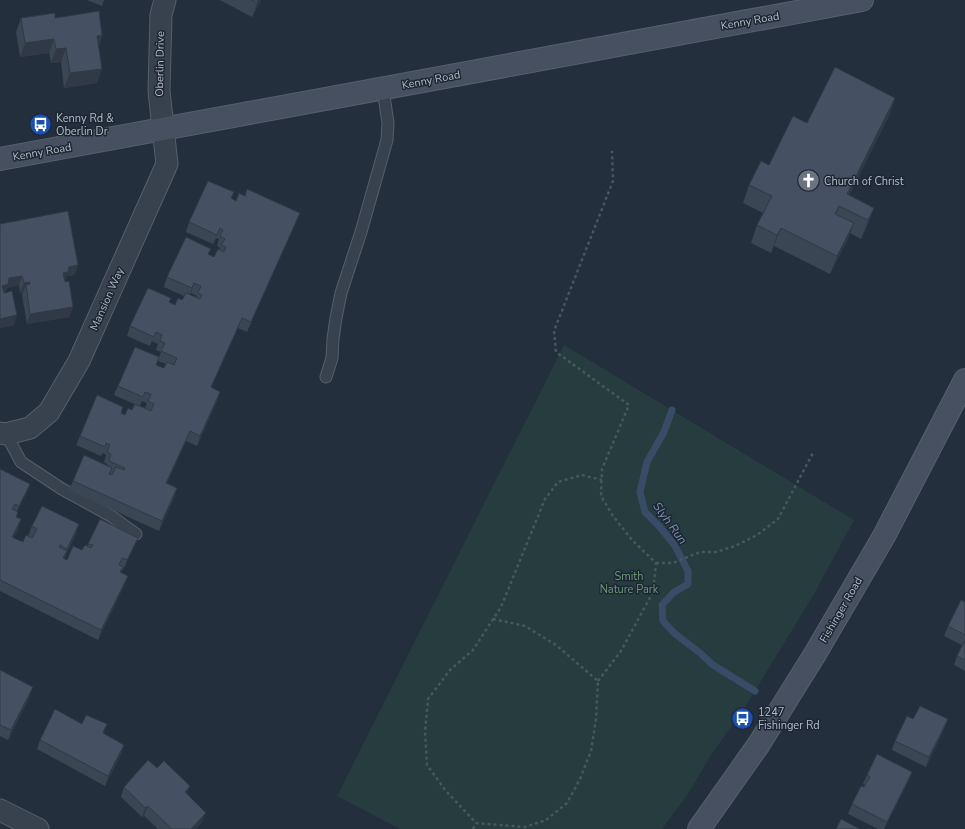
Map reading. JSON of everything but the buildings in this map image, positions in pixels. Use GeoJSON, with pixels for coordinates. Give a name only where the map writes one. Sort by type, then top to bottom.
{"type":"FeatureCollection","features":[{"type":"Feature","properties":{"kind":"main road","name":"Kenny Road"},"geometry":{"type":"LineString","coordinates":[[0,159],[862,0]]}},
{"type":"Feature","properties":{"kind":"main road","name":"Fishinger Road"},"geometry":{"type":"LineString","coordinates":[[700,829],[759,744],[815,654],[884,536],[965,380]]}},
{"type":"Feature","properties":{"kind":"street","name":"Oberlin Drive"},"geometry":{"type":"LineString","coordinates":[[163,129],[159,91],[161,15],[165,0]]}},
{"type":"Feature","properties":{"kind":"street","name":"Mansion Way"},"geometry":{"type":"LineString","coordinates":[[3,433],[30,428],[49,412],[79,361],[167,164],[163,129]]}},
{"type":"Feature","properties":{"kind":"street"},"geometry":{"type":"LineString","coordinates":[[0,810],[38,829]]}},
{"type":"Feature","properties":{"kind":"lane"},"geometry":{"type":"LineString","coordinates":[[326,377],[332,358],[334,332],[341,293],[361,232],[387,140],[388,123],[383,89]]}},
{"type":"Feature","properties":{"kind":"lane"},"geometry":{"type":"LineString","coordinates":[[3,433],[21,462],[62,489],[111,516],[136,534]]}},
{"type":"Feature","properties":{"kind":"path"},"geometry":{"type":"LineString","coordinates":[[612,151],[613,181],[554,331],[556,352],[629,405],[602,469],[601,496],[613,516],[632,540],[656,563],[673,563],[700,552],[716,552],[735,546],[757,536],[778,519],[814,451]]}},
{"type":"Feature","properties":{"kind":"path"},"geometry":{"type":"LineString","coordinates":[[602,480],[582,475],[558,482],[545,499],[501,607],[473,650],[450,670],[428,700],[425,732],[427,765],[446,790],[476,823],[525,827],[546,820],[567,803],[580,779],[591,751],[596,719],[598,681],[621,651],[653,592],[656,563]]}},
{"type":"Feature","properties":{"kind":"path"},"geometry":{"type":"LineString","coordinates":[[493,619],[525,626],[556,645],[598,681]]}},
{"type":"Feature","properties":{"kind":"path"},"geometry":{"type":"LineString","coordinates":[[473,829],[476,823]]}},
{"type":"Feature","properties":{"kind":"green space","name":"Smith Nature Park"},"geometry":{"type":"Polygon","coordinates":[[[564,345],[854,520],[814,594],[745,707],[711,755],[688,794],[662,829],[400,829],[337,796],[564,345]]]}},
{"type":"Feature","properties":{"kind":"waterway","name":"Slyh Run"},"geometry":{"type":"LineString","coordinates":[[672,410],[664,432],[647,462],[640,492],[645,512],[660,527],[675,546],[688,571],[688,584],[673,593],[662,605],[663,621],[674,633],[713,665],[755,691]]}},
{"type":"Feature","properties":{"kind":"place","name":"Kenny Rd & Oberlin Dr"},"geometry":{"type":"Point","coordinates":[40,124]}},
{"type":"Feature","properties":{"kind":"place","name":"Church of Christ"},"geometry":{"type":"Point","coordinates":[809,181]}},
{"type":"Feature","properties":{"kind":"place","name":"1247 Fishinger Rd"},"geometry":{"type":"Point","coordinates":[742,718]}}]}
